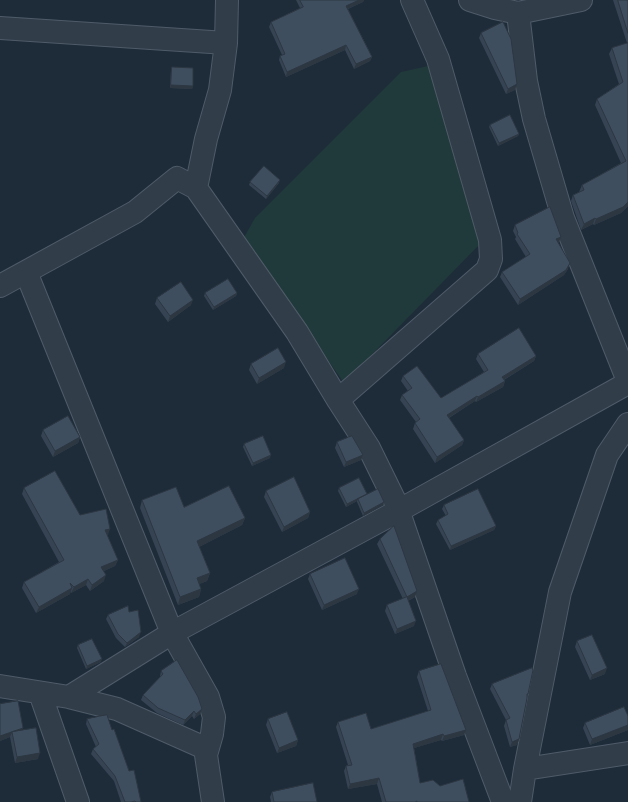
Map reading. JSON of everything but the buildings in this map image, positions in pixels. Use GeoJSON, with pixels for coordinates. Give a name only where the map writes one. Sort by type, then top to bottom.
{"type":"FeatureCollection","features":[{"type":"Feature","properties":{"kind":"street"},"geometry":{"type":"LineString","coordinates":[[196,188],[206,139],[220,90],[226,43],[227,0]]}},
{"type":"Feature","properties":{"kind":"street"},"geometry":{"type":"LineString","coordinates":[[338,400],[487,270],[491,259],[490,240],[438,59],[412,0]]}},
{"type":"Feature","properties":{"kind":"street"},"geometry":{"type":"LineString","coordinates":[[470,0],[518,13],[581,0]]}},
{"type":"Feature","properties":{"kind":"street"},"geometry":{"type":"LineString","coordinates":[[69,697],[172,633],[398,511],[628,382],[563,218],[534,119],[526,80],[518,13]]}},
{"type":"Feature","properties":{"kind":"street"},"geometry":{"type":"LineString","coordinates":[[0,28],[226,43]]}},
{"type":"Feature","properties":{"kind":"street"},"geometry":{"type":"LineString","coordinates":[[0,286],[135,212],[176,178],[196,188],[297,332],[369,448],[395,501],[455,676],[503,802]]}},
{"type":"Feature","properties":{"kind":"street"},"geometry":{"type":"LineString","coordinates":[[26,272],[172,633],[208,697],[214,716],[212,734],[206,755],[213,802]]}},
{"type":"Feature","properties":{"kind":"street"},"geometry":{"type":"LineString","coordinates":[[520,802],[525,769],[560,592],[607,455],[628,424]]}},
{"type":"Feature","properties":{"kind":"street"},"geometry":{"type":"LineString","coordinates":[[0,686],[69,697],[117,709],[207,749]]}},
{"type":"Feature","properties":{"kind":"street"},"geometry":{"type":"LineString","coordinates":[[40,693],[78,802]]}},
{"type":"Feature","properties":{"kind":"street"},"geometry":{"type":"LineString","coordinates":[[525,769],[628,753]]}},
{"type":"Feature","properties":{"kind":"green space"},"geometry":{"type":"Polygon","coordinates":[[[428,66],[481,243],[344,383],[243,239],[255,218],[401,72],[428,66]]]}}]}
